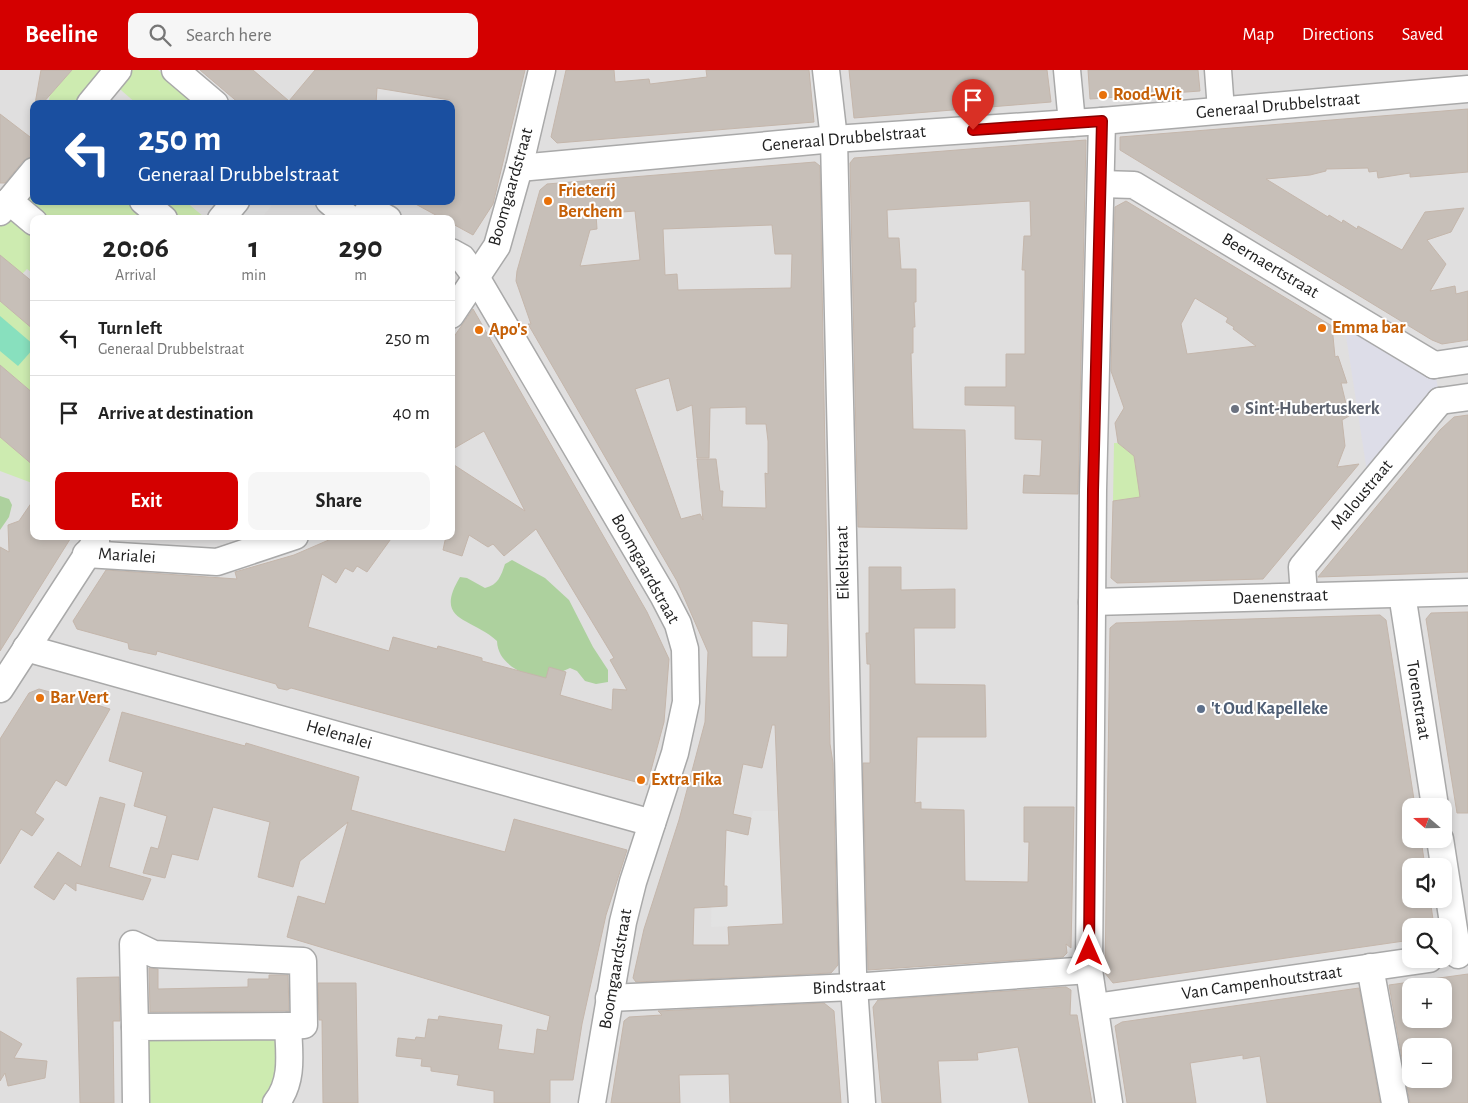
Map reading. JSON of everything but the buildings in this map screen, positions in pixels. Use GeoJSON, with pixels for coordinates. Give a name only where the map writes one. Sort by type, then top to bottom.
{"type":"FeatureCollection","features":[{"type":"Feature","properties":{"kind":"street"},"geometry":{"type":"LineString","coordinates":[[93,100],[118,70]]}},
{"type":"Feature","properties":{"kind":"street"},"geometry":{"type":"LineString","coordinates":[[175,70],[210,100]]}},
{"type":"Feature","properties":{"kind":"street","name":"Boomgaardstraat"},"geometry":{"type":"LineString","coordinates":[[542,70],[519,168],[496,246],[476,277],[664,597],[678,624],[685,648],[686,702],[675,753],[623,922],[592,1103]]}},
{"type":"Feature","properties":{"kind":"street","name":"Eikelstraat"},"geometry":{"type":"LineString","coordinates":[[826,70],[834,139],[853,987],[862,1103]]}},
{"type":"Feature","properties":{"kind":"street"},"geometry":{"type":"LineString","coordinates":[[1067,70],[1072,123]]}},
{"type":"Feature","properties":{"kind":"street"},"geometry":{"type":"LineString","coordinates":[[1218,70],[1221,110]]}},
{"type":"Feature","properties":{"kind":"street","name":"Generaal Drubbelstraat"},"geometry":{"type":"LineString","coordinates":[[519,168],[834,139],[1102,121],[1468,89]]}},
{"type":"Feature","properties":{"kind":"street"},"geometry":{"type":"LineString","coordinates":[[1102,121],[1092,602],[1089,970],[1109,1103]]}},
{"type":"Feature","properties":{"kind":"street"},"geometry":{"type":"LineString","coordinates":[[30,177],[5,207],[30,220]]}},
{"type":"Feature","properties":{"kind":"street","name":"Beernaertstraat"},"geometry":{"type":"LineString","coordinates":[[1101,184],[1134,184],[1434,365]]}},
{"type":"Feature","properties":{"kind":"street"},"geometry":{"type":"LineString","coordinates":[[148,205],[159,215]]}},
{"type":"Feature","properties":{"kind":"street"},"geometry":{"type":"LineString","coordinates":[[224,215],[233,205]]}},
{"type":"Feature","properties":{"kind":"street"},"geometry":{"type":"LineString","coordinates":[[334,205],[345,215]]}},
{"type":"Feature","properties":{"kind":"street"},"geometry":{"type":"LineString","coordinates":[[365,215],[370,209],[381,215]]}},
{"type":"Feature","properties":{"kind":"street"},"geometry":{"type":"LineString","coordinates":[[455,254],[462,258],[476,277],[455,309]]}},
{"type":"Feature","properties":{"kind":"street"},"geometry":{"type":"LineString","coordinates":[[1468,360],[1434,365],[1440,401],[1468,397]]}},
{"type":"Feature","properties":{"kind":"street","name":"Maloustraat"},"geometry":{"type":"LineString","coordinates":[[1304,596],[1302,568],[1440,401]]}},
{"type":"Feature","properties":{"kind":"street","name":"Marialei"},"geometry":{"type":"LineString","coordinates":[[0,689],[93,545],[217,562],[283,540]]}},
{"type":"Feature","properties":{"kind":"street","name":"Daenenstraat"},"geometry":{"type":"LineString","coordinates":[[1092,602],[1468,592]]}},
{"type":"Feature","properties":{"kind":"street","name":"Torenstraat"},"geometry":{"type":"LineString","coordinates":[[1402,594],[1434,798]]}},
{"type":"Feature","properties":{"kind":"street","name":"Helenalei"},"geometry":{"type":"LineString","coordinates":[[26,648],[652,824]]}},
{"type":"Feature","properties":{"kind":"street"},"geometry":{"type":"LineString","coordinates":[[1441,848],[1457,955]]}},
{"type":"Feature","properties":{"kind":"street"},"geometry":{"type":"LineString","coordinates":[[135,1027],[304,1025],[303,961],[154,954],[133,944],[136,1103]]}},
{"type":"Feature","properties":{"kind":"street","name":"Van Campenhoutstraat"},"geometry":{"type":"LineString","coordinates":[[1095,1007],[1402,963]]}},
{"type":"Feature","properties":{"kind":"street"},"geometry":{"type":"LineString","coordinates":[[1370,967],[1395,1103]]}},
{"type":"Feature","properties":{"kind":"street","name":"Bindstraat"},"geometry":{"type":"LineString","coordinates":[[609,998],[853,987],[1089,970]]}},
{"type":"Feature","properties":{"kind":"street"},"geometry":{"type":"LineString","coordinates":[[276,1103],[287,1082],[289,1068],[288,1026]]}},
{"type":"Feature","properties":{"kind":"shaded area"},"geometry":{"type":"Polygon","coordinates":[[[0,70],[1468,70],[1468,1103],[0,1103],[0,70]]]}},
{"type":"Feature","properties":{"kind":"shaded area"},"geometry":{"type":"Polygon","coordinates":[[[248,205],[272,205],[264,215],[240,215],[248,205]]]}},
{"type":"Feature","properties":{"kind":"shaded area"},"geometry":{"type":"Polygon","coordinates":[[[1344,323],[1434,365],[1440,401],[1367,472],[1344,323]]]}},
{"type":"Feature","properties":{"kind":"shaded area"},"geometry":{"type":"Polygon","coordinates":[[[753,811],[779,811],[782,901],[800,923],[711,927],[712,886],[725,830],[748,835],[753,811]]]}},
{"type":"Feature","properties":{"kind":"green space"},"geometry":{"type":"Polygon","coordinates":[[[72,70],[111,70],[86,100],[49,100],[50,95],[72,70]]]}},
{"type":"Feature","properties":{"kind":"green space"},"geometry":{"type":"Polygon","coordinates":[[[126,70],[158,70],[194,100],[132,100],[114,84],[126,70]]]}},
{"type":"Feature","properties":{"kind":"green space"},"geometry":{"type":"Polygon","coordinates":[[[30,184],[30,205],[144,205],[155,215],[32,215],[16,202],[30,184]]]}},
{"type":"Feature","properties":{"kind":"green space"},"geometry":{"type":"Polygon","coordinates":[[[161,205],[190,205],[202,215],[167,215],[159,208],[161,205]]]}},
{"type":"Feature","properties":{"kind":"green space"},"geometry":{"type":"Polygon","coordinates":[[[11,208],[30,223],[30,271],[27,269],[22,274],[0,264],[0,221],[11,208]]]}},
{"type":"Feature","properties":{"kind":"green space"},"geometry":{"type":"Polygon","coordinates":[[[0,301],[30,327],[30,390],[0,365],[0,301]]]}},
{"type":"Feature","properties":{"kind":"green space"},"geometry":{"type":"Polygon","coordinates":[[[0,316],[30,342],[30,352],[18,366],[0,351],[0,316]]]}},
{"type":"Feature","properties":{"kind":"green space"},"geometry":{"type":"Polygon","coordinates":[[[0,437],[30,463],[30,482],[0,471],[0,437]]]}},
{"type":"Feature","properties":{"kind":"green space"},"geometry":{"type":"Polygon","coordinates":[[[1114,443],[1118,443],[1134,456],[1135,465],[1163,461],[1203,488],[1113,501],[1114,443]]]}},
{"type":"Feature","properties":{"kind":"green space"},"geometry":{"type":"Polygon","coordinates":[[[0,496],[9,499],[12,505],[9,517],[0,530],[0,496]]]}},
{"type":"Feature","properties":{"kind":"green space"},"geometry":{"type":"Polygon","coordinates":[[[512,560],[545,578],[569,600],[593,647],[608,670],[608,682],[596,684],[585,681],[577,671],[570,668],[541,681],[527,675],[507,662],[498,649],[497,641],[459,617],[453,611],[451,603],[453,592],[460,577],[467,578],[485,588],[489,587],[498,579],[505,564],[512,560]]]}},
{"type":"Feature","properties":{"kind":"green space"},"geometry":{"type":"Polygon","coordinates":[[[280,1029],[281,1072],[265,1103],[142,1103],[142,1035],[280,1029]]]}},
{"type":"Feature","properties":{"kind":"place","name":"Rood-Wit"},"geometry":{"type":"Point","coordinates":[1103,95]}},
{"type":"Feature","properties":{"kind":"place","name":"Frieterij Berchem"},"geometry":{"type":"Point","coordinates":[548,201]}},
{"type":"Feature","properties":{"kind":"place","name":"Emma bar"},"geometry":{"type":"Point","coordinates":[1322,328]}},
{"type":"Feature","properties":{"kind":"place","name":"Apo's"},"geometry":{"type":"Point","coordinates":[479,330]}},
{"type":"Feature","properties":{"kind":"place","name":"Sint-Hubertuskerk"},"geometry":{"type":"Point","coordinates":[1235,409]}},
{"type":"Feature","properties":{"kind":"place","name":"Bar Vert"},"geometry":{"type":"Point","coordinates":[40,698]}},
{"type":"Feature","properties":{"kind":"place","name":"'t Oud Kapelleke"},"geometry":{"type":"Point","coordinates":[1201,709]}},
{"type":"Feature","properties":{"kind":"place","name":"Extra Fika"},"geometry":{"type":"Point","coordinates":[641,780]}},
{"type":"Feature","properties":{"kind":"route"},"geometry":{"type":"LineString","coordinates":[[973,130],[1102,121],[1093,490],[1089,951]]}}]}
